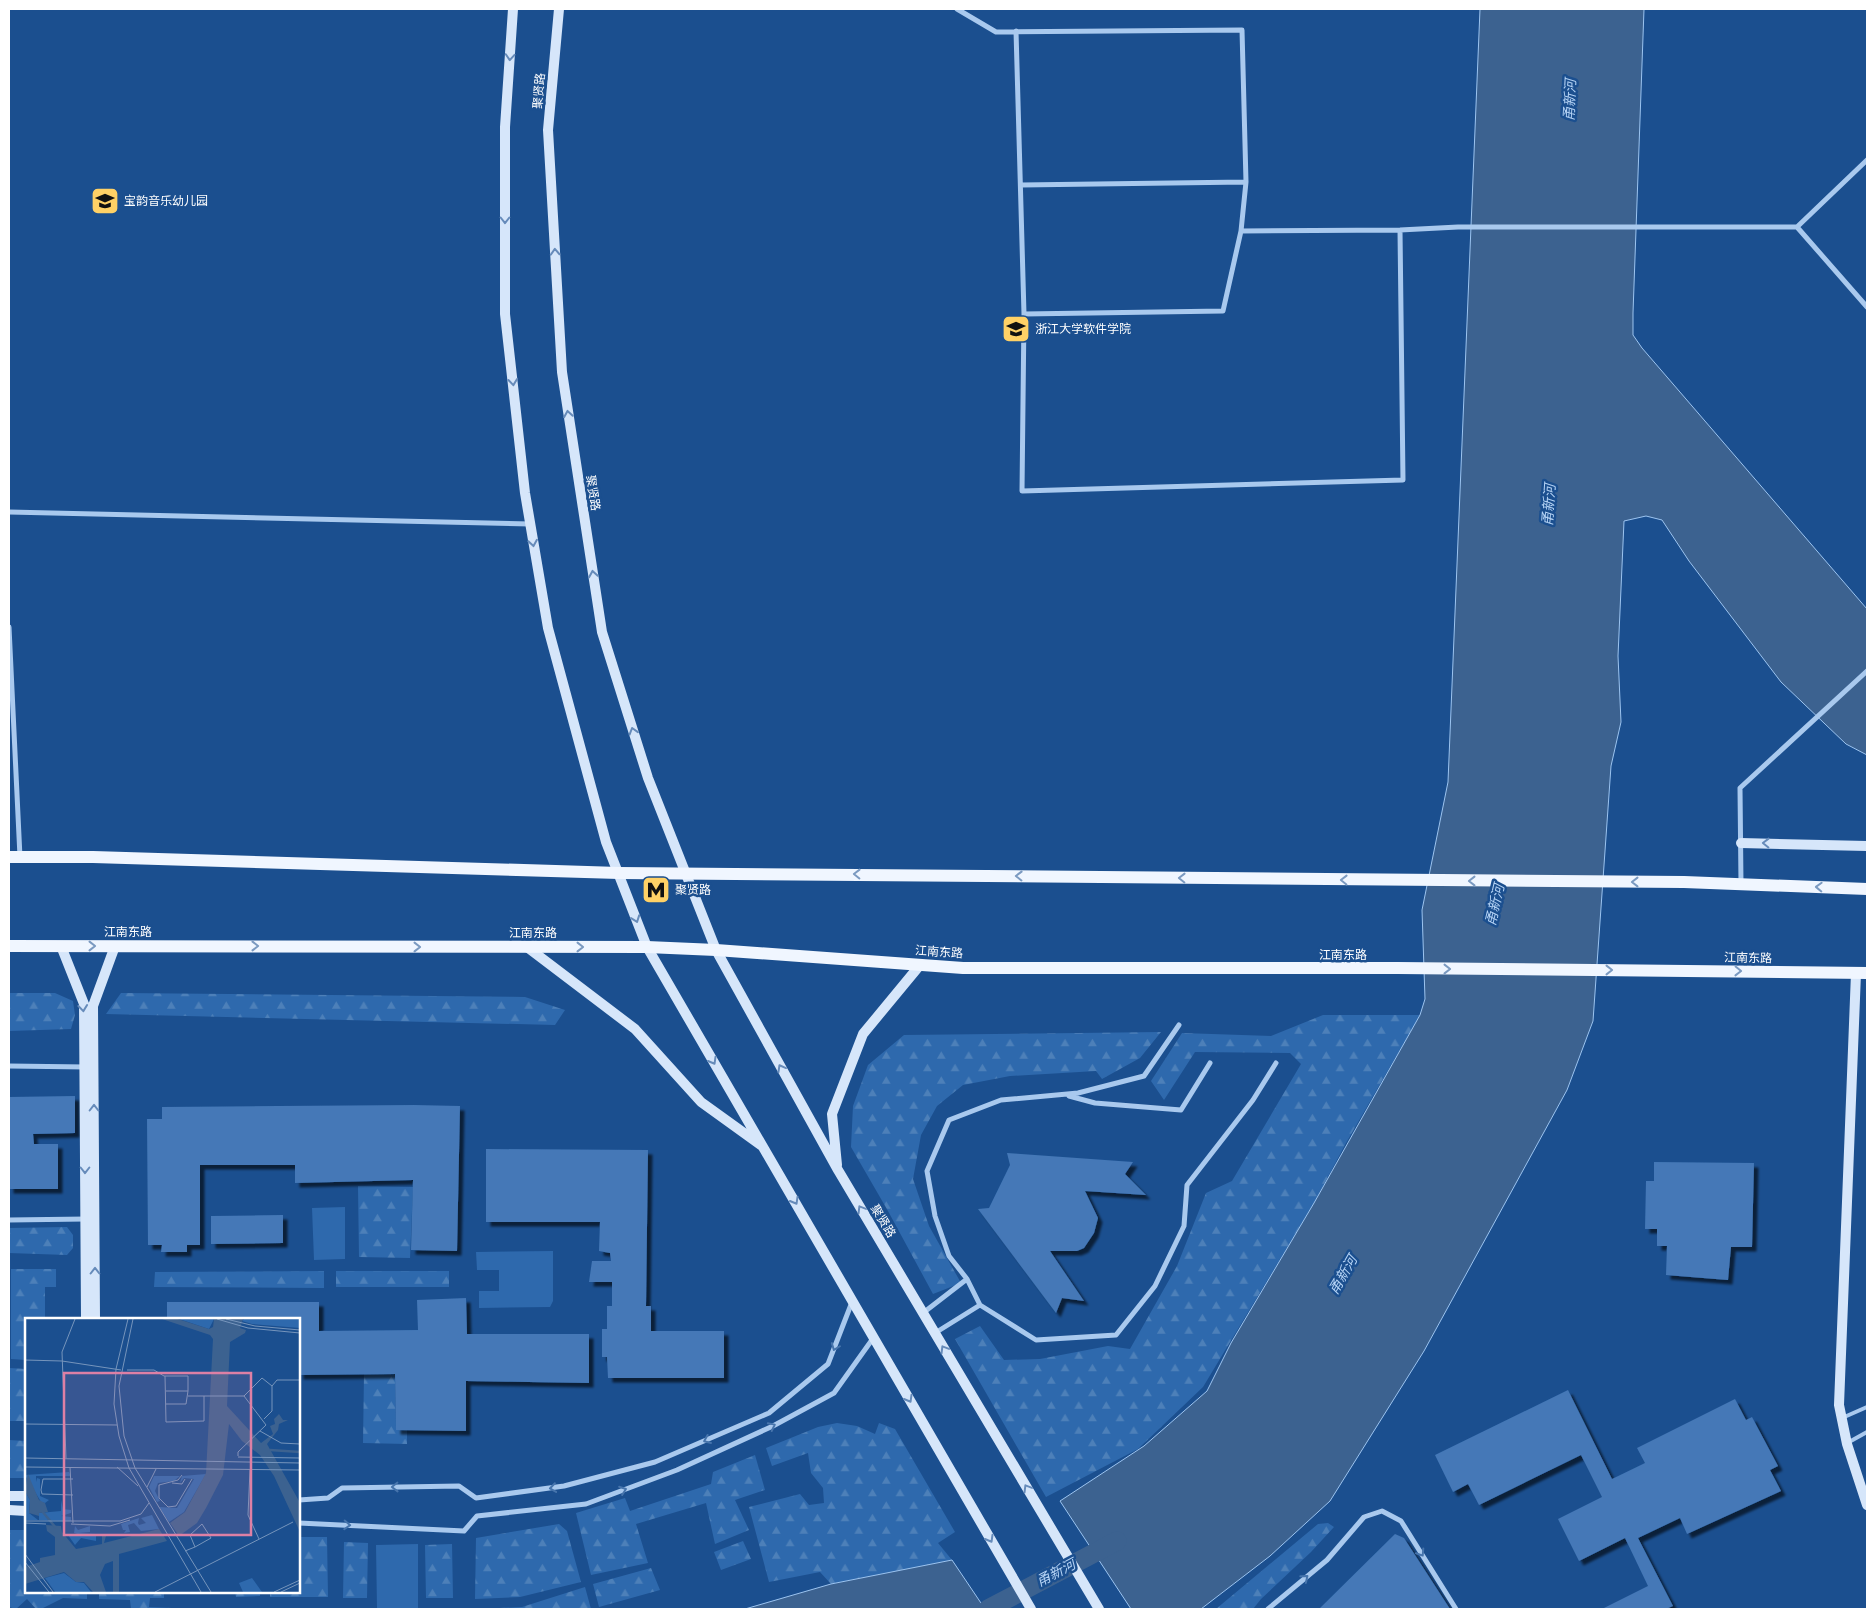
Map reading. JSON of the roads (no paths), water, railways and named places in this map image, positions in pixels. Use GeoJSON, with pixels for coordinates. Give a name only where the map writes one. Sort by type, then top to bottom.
{"type":"FeatureCollection","features":[{"type":"Feature","properties":{"kind":"main road"},"geometry":{"type":"LineString","coordinates":[[514,9],[505,127],[505,314],[525,493],[548,628],[606,842],[647,948],[1030,1609]]}},
{"type":"Feature","properties":{"kind":"main road","name":"聚贤路"},"geometry":{"type":"LineString","coordinates":[[559,9],[548,130],[562,372],[602,632],[648,778],[716,950],[838,1170],[1099,1609]]}},
{"type":"Feature","properties":{"kind":"main road"},"geometry":{"type":"LineString","coordinates":[[1741,843],[1867,846]]}},
{"type":"Feature","properties":{"kind":"main road"},"geometry":{"type":"LineString","coordinates":[[15,857],[93,857],[619,873],[686,872],[1684,882],[1867,889]]}},
{"type":"Feature","properties":{"kind":"main road","name":"江南东路"},"geometry":{"type":"LineString","coordinates":[[9,946],[647,948],[716,950],[973,968],[1398,968],[1862,973]]}},
{"type":"Feature","properties":{"kind":"main road"},"geometry":{"type":"LineString","coordinates":[[61,946],[84,1004],[89,1067]]}},
{"type":"Feature","properties":{"kind":"main road"},"geometry":{"type":"LineString","coordinates":[[95,1318],[90,1219],[89,1067],[93,1006],[115,946]]}},
{"type":"Feature","properties":{"kind":"main road"},"geometry":{"type":"LineString","coordinates":[[527,947],[635,1028],[701,1102],[764,1148]]}},
{"type":"Feature","properties":{"kind":"main road"},"geometry":{"type":"LineString","coordinates":[[838,1170],[832,1114],[863,1034],[920,965]]}},
{"type":"Feature","properties":{"kind":"main road"},"geometry":{"type":"LineString","coordinates":[[1862,973],[1839,1406],[1847,1444],[1867,1505]]}},
{"type":"Feature","properties":{"kind":"main road"},"geometry":{"type":"LineString","coordinates":[[86,1318],[90,1219]]}},
{"type":"Feature","properties":{"kind":"main road"},"geometry":{"type":"LineString","coordinates":[[9,1496],[25,1496]]}},
{"type":"Feature","properties":{"kind":"main road"},"geometry":{"type":"LineString","coordinates":[[9,1510],[25,1511]]}},
{"type":"Feature","properties":{"kind":"street"},"geometry":{"type":"LineString","coordinates":[[957,9],[996,32],[1242,30],[1246,182],[1241,230],[1222,311],[1024,314]]}},
{"type":"Feature","properties":{"kind":"street"},"geometry":{"type":"LineString","coordinates":[[1016,31],[1024,314],[1022,491],[1403,480],[1400,230]]}},
{"type":"Feature","properties":{"kind":"street"},"geometry":{"type":"LineString","coordinates":[[1241,230],[1400,230],[1458,227],[1797,228],[1867,160]]}},
{"type":"Feature","properties":{"kind":"street"},"geometry":{"type":"LineString","coordinates":[[1021,185],[1246,182]]}},
{"type":"Feature","properties":{"kind":"street"},"geometry":{"type":"LineString","coordinates":[[1797,228],[1867,307]]}},
{"type":"Feature","properties":{"kind":"street"},"geometry":{"type":"LineString","coordinates":[[9,512],[530,524]]}},
{"type":"Feature","properties":{"kind":"street"},"geometry":{"type":"LineString","coordinates":[[9,627],[15,857]]}},
{"type":"Feature","properties":{"kind":"street"},"geometry":{"type":"LineString","coordinates":[[1741,884],[1740,788],[1867,671]]}},
{"type":"Feature","properties":{"kind":"street"},"geometry":{"type":"LineString","coordinates":[[1180,1025],[1144,1076],[1078,1093],[1001,1100],[949,1120],[927,1171],[935,1216],[949,1256],[967,1279],[980,1304],[1036,1340],[1116,1335],[1155,1286],[1184,1226],[1187,1185],[1253,1100],[1276,1063]]}},
{"type":"Feature","properties":{"kind":"street"},"geometry":{"type":"LineString","coordinates":[[1065,1094],[1095,1103],[1181,1110],[1210,1063]]}},
{"type":"Feature","properties":{"kind":"street"},"geometry":{"type":"LineString","coordinates":[[9,1066],[89,1067]]}},
{"type":"Feature","properties":{"kind":"street"},"geometry":{"type":"LineString","coordinates":[[9,1220],[90,1219]]}},
{"type":"Feature","properties":{"kind":"street"},"geometry":{"type":"LineString","coordinates":[[923,1313],[967,1279]]}},
{"type":"Feature","properties":{"kind":"street"},"geometry":{"type":"LineString","coordinates":[[300,1500],[328,1498],[342,1488],[459,1486],[476,1498],[564,1486],[656,1462],[769,1413],[828,1364],[853,1301]]}},
{"type":"Feature","properties":{"kind":"street"},"geometry":{"type":"LineString","coordinates":[[935,1333],[980,1304]]}},
{"type":"Feature","properties":{"kind":"street"},"geometry":{"type":"LineString","coordinates":[[300,1523],[464,1531],[477,1516],[586,1504],[677,1470],[773,1426],[834,1393],[874,1338]]}},
{"type":"Feature","properties":{"kind":"street"},"geometry":{"type":"LineString","coordinates":[[1268,1609],[1327,1560],[1364,1517],[1382,1511],[1400,1521],[1456,1609]]}},
{"type":"Feature","properties":{"kind":"lane"},"geometry":{"type":"LineString","coordinates":[[1841,1419],[1867,1406]]}},
{"type":"Feature","properties":{"kind":"lane"},"geometry":{"type":"LineString","coordinates":[[1847,1444],[1867,1432]]}},
{"type":"Feature","properties":{"kind":"water"},"geometry":{"type":"Polygon","coordinates":[[[1480,9],[1644,9],[1633,335],[1642,348],[1867,609],[1867,755],[1846,744],[1781,682],[1689,561],[1662,520],[1646,516],[1624,521],[1618,656],[1621,722],[1611,766],[1593,1021],[1567,1090],[1424,1351],[1330,1501],[1270,1556],[1201,1609],[1131,1609],[1060,1501],[1144,1446],[1207,1391],[1231,1343],[1314,1203],[1420,1015],[1425,999],[1422,910],[1448,782],[1480,9]]]}},
{"type":"Feature","properties":{"kind":"water"},"geometry":{"type":"Polygon","coordinates":[[[952,1560],[985,1609],[745,1609],[831,1584],[952,1560]]]}},
{"type":"Feature","properties":{"kind":"waterway","name":"甬新河"},"geometry":{"type":"LineString","coordinates":[[988,1609],[1117,1541]]}},
{"type":"Feature","properties":{"kind":"place","name":"宝韵音乐幼儿园"},"geometry":{"type":"Point","coordinates":[105,201]}},
{"type":"Feature","properties":{"kind":"place","name":"浙江大学软件学院"},"geometry":{"type":"Point","coordinates":[1016,329]}},
{"type":"Feature","properties":{"kind":"place","name":"聚贤路"},"geometry":{"type":"Point","coordinates":[656,890]}}]}
